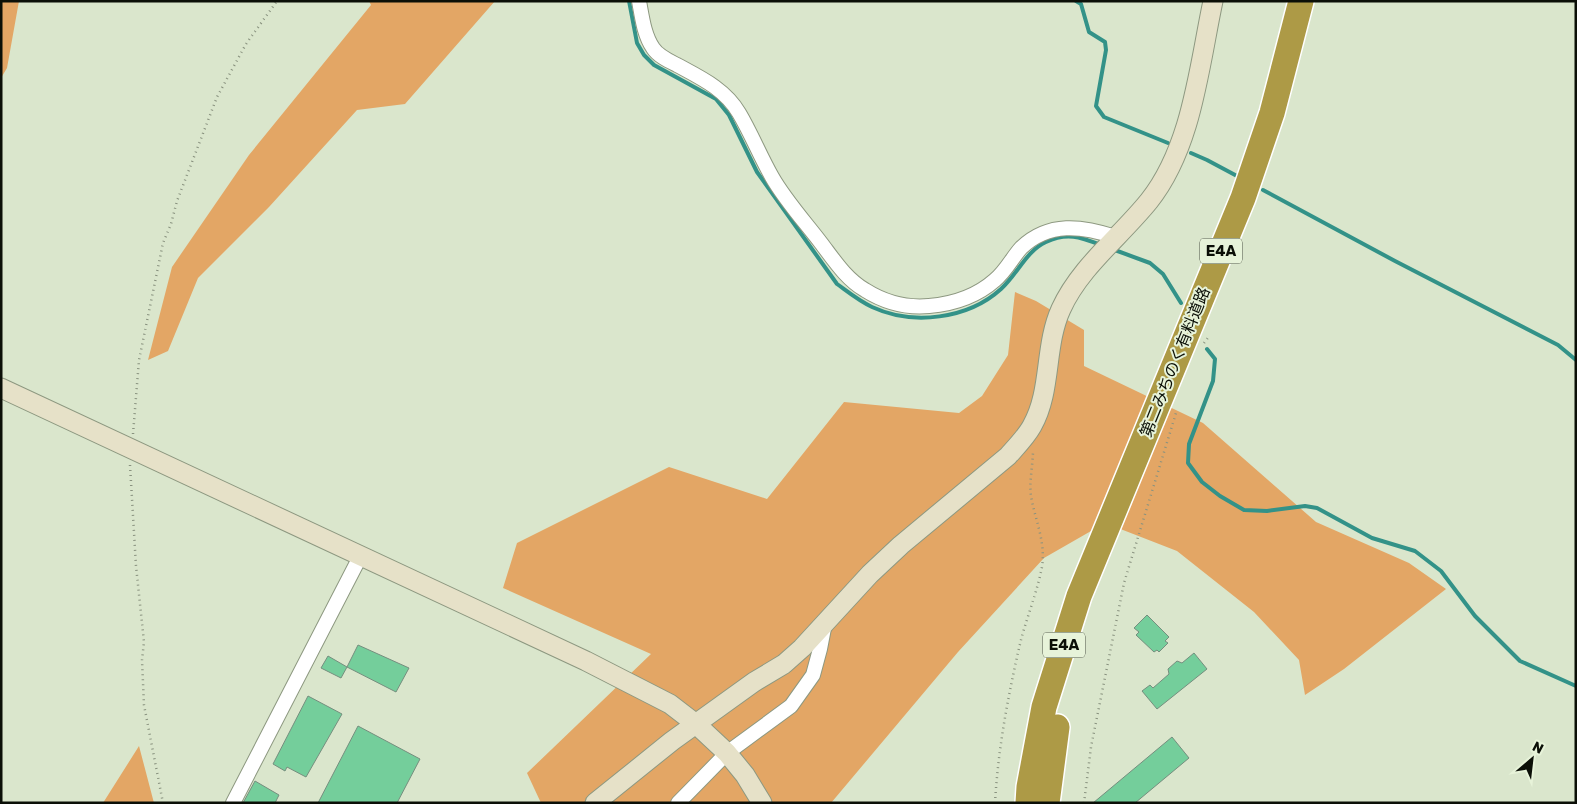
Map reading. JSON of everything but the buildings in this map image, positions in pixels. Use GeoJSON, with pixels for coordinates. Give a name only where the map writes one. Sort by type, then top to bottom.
{"type":"FeatureCollection","features":[{"type":"Feature","properties":{"kind":"highway","name":"第二みちのく有料道路"},"geometry":{"type":"LineString","coordinates":[[1028,803],[1029,787],[1044,706],[1079,596],[1243,198],[1272,113],[1301,1]]}},
{"type":"Feature","properties":{"kind":"highway","name":"第二みちのく有料道路"},"geometry":{"type":"LineString","coordinates":[[1047,803],[1060,708],[1088,600],[1121,493]]}},
{"type":"Feature","properties":{"kind":"street"},"geometry":{"type":"LineString","coordinates":[[639,1],[643,22],[653,49],[664,58],[719,89],[730,99],[739,112],[772,178],[835,262],[850,278],[870,293],[903,305],[943,305],[978,292],[1007,268],[1030,240],[1044,232],[1058,228],[1075,227],[1095,230],[1110,244]]}},
{"type":"Feature","properties":{"kind":"street"},"geometry":{"type":"LineString","coordinates":[[595,803],[672,741],[754,682],[784,664],[870,574],[901,545],[1008,456],[1032,426],[1044,390],[1056,320],[1074,285],[1149,200],[1160,184],[1178,148],[1189,119],[1213,1]]}},
{"type":"Feature","properties":{"kind":"street"},"geometry":{"type":"LineString","coordinates":[[1,388],[594,665],[670,704],[696,724],[727,753],[745,775],[762,803]]}},
{"type":"Feature","properties":{"kind":"street"},"geometry":{"type":"LineString","coordinates":[[233,803],[361,555]]}},
{"type":"Feature","properties":{"kind":"street"},"geometry":{"type":"LineString","coordinates":[[678,803],[727,753],[791,706],[813,675],[825,623]]}},
{"type":"Feature","properties":{"kind":"path"},"geometry":{"type":"LineString","coordinates":[[132,440],[139,360],[163,243],[172,224],[177,201],[217,97],[246,44],[277,1]]}},
{"type":"Feature","properties":{"kind":"path"},"geometry":{"type":"LineString","coordinates":[[1202,346],[1210,334]]}},
{"type":"Feature","properties":{"kind":"path"},"geometry":{"type":"LineString","coordinates":[[1084,803],[1091,747],[1124,583],[1177,410]]}},
{"type":"Feature","properties":{"kind":"path"},"geometry":{"type":"LineString","coordinates":[[995,803],[1002,734],[1011,684],[1042,567],[1043,551],[1031,495],[1032,426]]}},
{"type":"Feature","properties":{"kind":"path"},"geometry":{"type":"LineString","coordinates":[[130,458],[136,566],[144,642],[142,660],[144,705],[164,803]]}},
{"type":"Feature","properties":{"kind":"shaded area"},"geometry":{"type":"Polygon","coordinates":[[[1,1],[19,1],[7,68],[1,78],[1,1]]]}},
{"type":"Feature","properties":{"kind":"shaded area"},"geometry":{"type":"Polygon","coordinates":[[[369,1],[495,1],[405,104],[357,110],[269,207],[198,278],[168,351],[148,360],[172,267],[249,155],[371,5],[369,1]]]}},
{"type":"Feature","properties":{"kind":"shaded area"},"geometry":{"type":"Polygon","coordinates":[[[1015,292],[1036,301],[1084,330],[1084,366],[1203,423],[1316,522],[1409,563],[1446,589],[1344,669],[1305,695],[1299,660],[1254,612],[1177,551],[1105,523],[1044,558],[958,652],[831,803],[541,803],[527,773],[651,654],[503,588],[517,543],[669,467],[767,499],[844,402],[959,413],[982,396],[1008,355],[1015,292]]]}},
{"type":"Feature","properties":{"kind":"shaded area"},"geometry":{"type":"Polygon","coordinates":[[[139,746],[154,803],[103,803],[139,746]]]}},
{"type":"Feature","properties":{"kind":"waterway"},"geometry":{"type":"LineString","coordinates":[[629,1],[637,43],[644,55],[654,65],[716,99],[729,115],[757,172],[837,284],[867,305],[888,313],[922,318],[956,313],[973,307],[1001,289],[1027,257],[1046,242],[1067,236],[1101,245]]}},
{"type":"Feature","properties":{"kind":"waterway"},"geometry":{"type":"LineString","coordinates":[[1076,1],[1081,4],[1089,32],[1105,42],[1106,50],[1096,106],[1104,117],[1168,143]]}},
{"type":"Feature","properties":{"kind":"waterway"},"geometry":{"type":"LineString","coordinates":[[1191,153],[1237,176]]}},
{"type":"Feature","properties":{"kind":"waterway"},"geometry":{"type":"LineString","coordinates":[[1263,190],[1558,345],[1576,360]]}},
{"type":"Feature","properties":{"kind":"waterway"},"geometry":{"type":"LineString","coordinates":[[1112,249],[1150,263],[1163,274],[1181,303]]}},
{"type":"Feature","properties":{"kind":"waterway"},"geometry":{"type":"LineString","coordinates":[[1207,349],[1215,359],[1213,381],[1189,444],[1188,463],[1202,482],[1220,496],[1244,510],[1267,511],[1305,506],[1317,508],[1372,538],[1415,551],[1441,571],[1475,616],[1520,661],[1576,686]]}}]}
